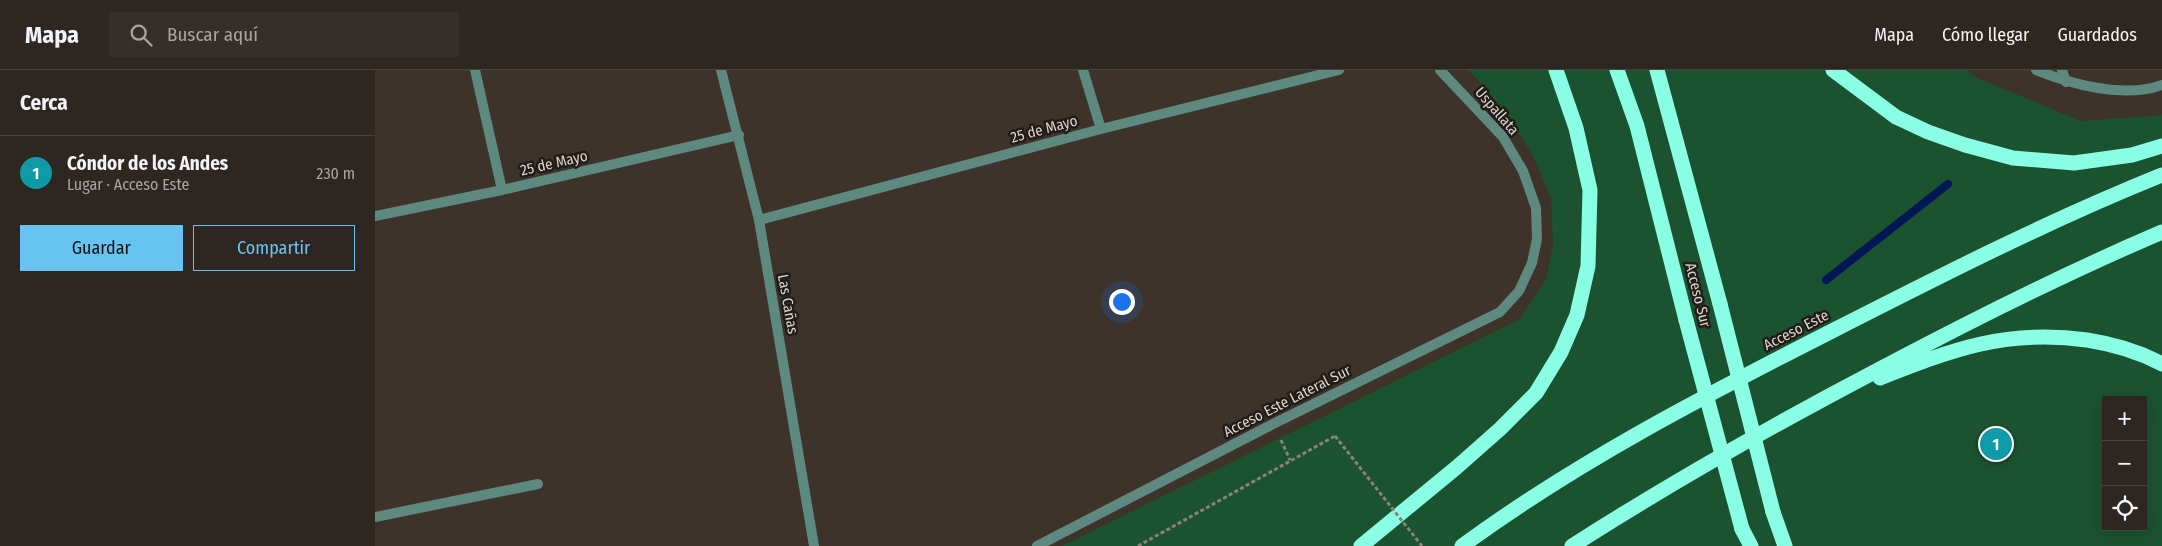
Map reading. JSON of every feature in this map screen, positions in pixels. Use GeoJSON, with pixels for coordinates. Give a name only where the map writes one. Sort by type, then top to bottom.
{"type":"FeatureCollection","features":[{"type":"Feature","properties":{"kind":"highway"},"geometry":{"type":"LineString","coordinates":[[1361,546],[1457,467],[1500,429],[1535,393],[1561,352],[1577,315],[1589,266],[1589,190],[1576,128],[1556,70]]}},
{"type":"Feature","properties":{"kind":"highway","name":"Acceso Sur"},"geometry":{"type":"LineString","coordinates":[[1617,70],[1637,126],[1742,529]]}},
{"type":"Feature","properties":{"kind":"highway","name":"Acceso Sur"},"geometry":{"type":"LineString","coordinates":[[1657,70],[1720,304],[1773,512],[1785,546]]}},
{"type":"Feature","properties":{"kind":"highway"},"geometry":{"type":"LineString","coordinates":[[1833,70],[1896,117],[1965,146],[2013,158],[2074,163],[2132,155],[2162,146]]}},
{"type":"Feature","properties":{"kind":"highway","name":"Acceso Este"},"geometry":{"type":"LineString","coordinates":[[1462,546],[1491,525],[1609,449],[1725,386],[2046,225],[2162,175]]}},
{"type":"Feature","properties":{"kind":"highway"},"geometry":{"type":"LineString","coordinates":[[1572,546],[1700,467],[1809,406],[1954,330],[2162,232]]}},
{"type":"Feature","properties":{"kind":"highway"},"geometry":{"type":"LineString","coordinates":[[1809,406],[1941,354],[2007,338],[2059,336],[2104,343],[2127,349],[2162,364]]}},
{"type":"Feature","properties":{"kind":"highway"},"geometry":{"type":"LineString","coordinates":[[1742,529],[1745,546]]}},
{"type":"Feature","properties":{"kind":"highway"},"geometry":{"type":"LineString","coordinates":[[1742,529],[1751,546]]}},
{"type":"Feature","properties":{"kind":"street"},"geometry":{"type":"LineString","coordinates":[[475,70],[502,190]]}},
{"type":"Feature","properties":{"kind":"street","name":"Las Cañas"},"geometry":{"type":"LineString","coordinates":[[721,70],[759,220],[814,546]]}},
{"type":"Feature","properties":{"kind":"street"},"geometry":{"type":"LineString","coordinates":[[1083,70],[1101,129]]}},
{"type":"Feature","properties":{"kind":"street","name":"25 de Mayo"},"geometry":{"type":"LineString","coordinates":[[759,220],[1101,129],[1339,70]]}},
{"type":"Feature","properties":{"kind":"street","name":"Uspallata"},"geometry":{"type":"LineString","coordinates":[[1440,70],[1503,137],[1523,171],[1536,208],[1537,239],[1532,264]]}},
{"type":"Feature","properties":{"kind":"street"},"geometry":{"type":"LineString","coordinates":[[2036,70],[2066,82],[2115,90],[2155,88],[2162,85]]}},
{"type":"Feature","properties":{"kind":"street"},"geometry":{"type":"LineString","coordinates":[[2062,70],[2066,82]]}},
{"type":"Feature","properties":{"kind":"street","name":"25 de Mayo"},"geometry":{"type":"LineString","coordinates":[[375,216],[502,190],[739,135]]}},
{"type":"Feature","properties":{"kind":"street","name":"Acceso Este Lateral Sur"},"geometry":{"type":"LineString","coordinates":[[1037,546],[1273,424],[1500,312],[1519,291],[1532,264]]}},
{"type":"Feature","properties":{"kind":"street"},"geometry":{"type":"LineString","coordinates":[[375,517],[538,484]]}},
{"type":"Feature","properties":{"kind":"path"},"geometry":{"type":"LineString","coordinates":[[1138,546],[1335,436],[1421,546]]}},
{"type":"Feature","properties":{"kind":"green space"},"geometry":{"type":"Polygon","coordinates":[[[1469,70],[1966,70],[1977,78],[2081,121],[2162,115],[2162,546],[1062,546],[1520,319],[1546,279],[1553,245],[1551,199],[1534,158],[1508,115],[1469,70]]]}},
{"type":"Feature","properties":{"kind":"waterway"},"geometry":{"type":"LineString","coordinates":[[1826,280],[1948,184]]}},
{"type":"Feature","properties":{"kind":"place","name":"Cóndor de los Andes"},"geometry":{"type":"Point","coordinates":[1996,444]}}]}
